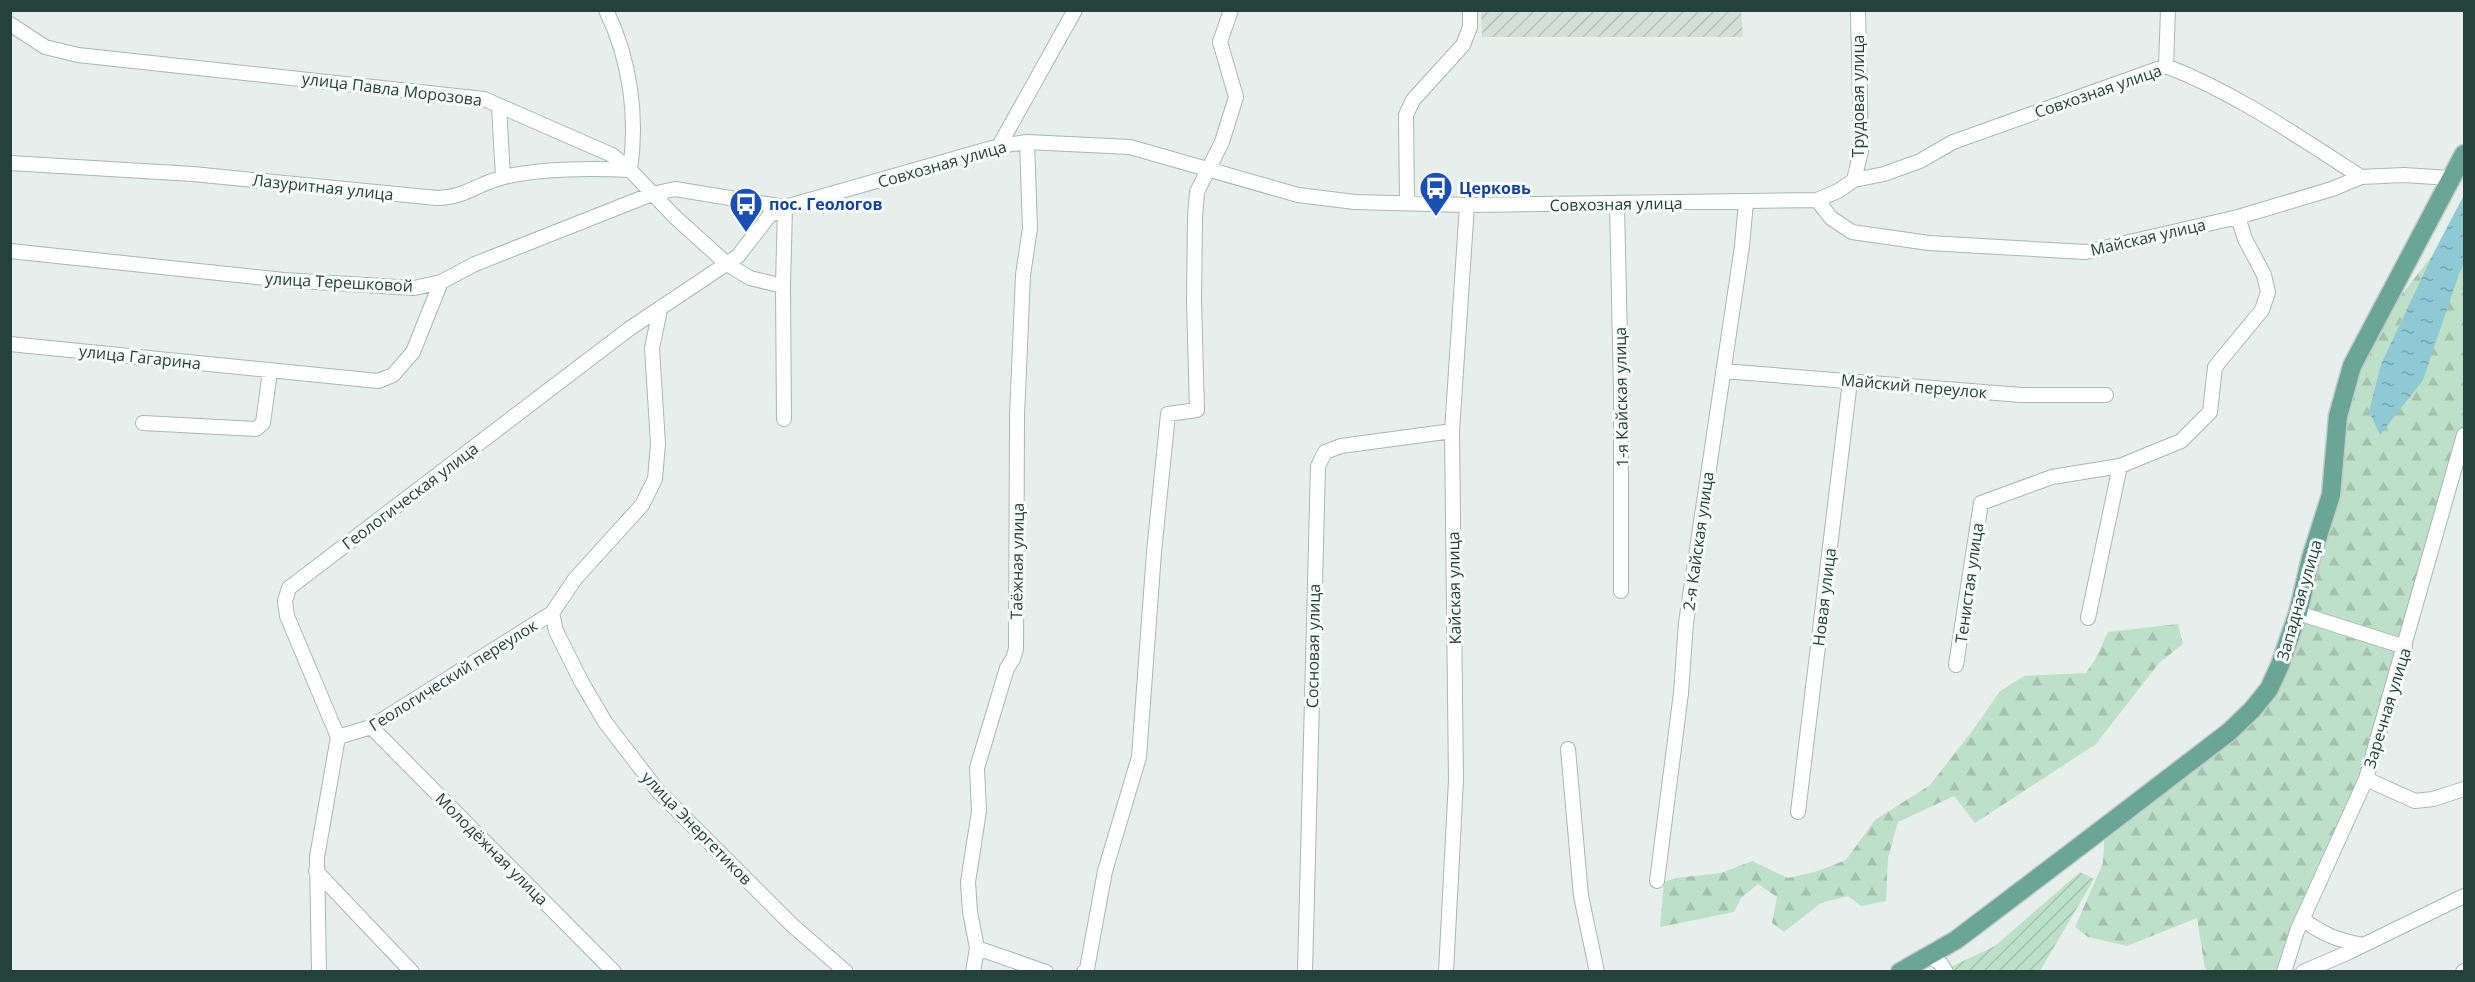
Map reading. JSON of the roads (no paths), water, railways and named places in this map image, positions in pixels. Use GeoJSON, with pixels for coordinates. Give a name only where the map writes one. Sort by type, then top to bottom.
{"type":"FeatureCollection","features":[{"type":"Feature","properties":{"kind":"main road","name":"Западная улица"},"geometry":{"type":"LineString","coordinates":[[1900,972],[1956,940],[2229,732],[2252,710],[2273,681],[2298,613],[2311,558],[2331,495],[2338,416],[2352,366],[2464,154]]}},
{"type":"Feature","properties":{"kind":"street"},"geometry":{"type":"LineString","coordinates":[[606,10],[616,31],[629,74],[633,149],[630,170]]}},
{"type":"Feature","properties":{"kind":"street"},"geometry":{"type":"LineString","coordinates":[[999,146],[1075,10]]}},
{"type":"Feature","properties":{"kind":"street"},"geometry":{"type":"LineString","coordinates":[[1084,972],[1087,969],[1105,871],[1139,757],[1154,552],[1168,414],[1197,410],[1194,302],[1197,192],[1222,142],[1236,97],[1220,42],[1231,10]]}},
{"type":"Feature","properties":{"kind":"street"},"geometry":{"type":"LineString","coordinates":[[1407,203],[1406,115],[1413,100],[1463,45],[1470,27],[1470,10]]}},
{"type":"Feature","properties":{"kind":"street","name":"Трудовая улица"},"geometry":{"type":"LineString","coordinates":[[1854,180],[1861,151],[1857,10]]}},
{"type":"Feature","properties":{"kind":"street"},"geometry":{"type":"LineString","coordinates":[[2166,66],[2168,10]]}},
{"type":"Feature","properties":{"kind":"street","name":"улица Павла Морозова"},"geometry":{"type":"LineString","coordinates":[[10,24],[45,47],[78,56],[484,99],[612,155],[727,264],[750,279],[783,286]]}},
{"type":"Feature","properties":{"kind":"street","name":"Совхозная улица"},"geometry":{"type":"LineString","coordinates":[[652,194],[675,189],[785,207],[999,146],[1027,142],[1130,147],[1207,171],[1298,195],[1355,202],[1467,205],[1817,200],[1838,192],[1854,180],[1884,174],[1920,161],[1953,142],[2166,66],[2194,77],[2280,125],[2361,177]]}},
{"type":"Feature","properties":{"kind":"street"},"geometry":{"type":"LineString","coordinates":[[499,106],[503,177]]}},
{"type":"Feature","properties":{"kind":"street","name":"Таёжная улица"},"geometry":{"type":"LineString","coordinates":[[973,972],[977,948],[970,912],[968,882],[979,811],[977,768],[1007,668],[1013,660],[1016,649],[1017,416],[1023,275],[1030,228],[1027,142]]}},
{"type":"Feature","properties":{"kind":"street","name":"Лазуритная улица"},"geometry":{"type":"LineString","coordinates":[[10,163],[193,174],[437,198],[454,198],[503,177],[593,168],[630,170]]}},
{"type":"Feature","properties":{"kind":"street","name":"Майская улица"},"geometry":{"type":"LineString","coordinates":[[1817,200],[1831,218],[1852,232],[1929,243],[2086,252],[2238,217],[2332,189],[2361,177],[2404,175],[2450,178]]}},
{"type":"Feature","properties":{"kind":"street","name":"улица Терешковой"},"geometry":{"type":"LineString","coordinates":[[10,251],[284,280],[414,288],[441,282],[475,264],[652,194]]}},
{"type":"Feature","properties":{"kind":"street","name":"2-я Кайская улица"},"geometry":{"type":"LineString","coordinates":[[1657,880],[1681,693],[1686,623],[1742,246],[1746,202]]}},
{"type":"Feature","properties":{"kind":"street","name":"1-я Кайская улица"},"geometry":{"type":"LineString","coordinates":[[1617,204],[1622,591]]}},
{"type":"Feature","properties":{"kind":"street","name":"Кайская улица"},"geometry":{"type":"LineString","coordinates":[[1446,972],[1456,780],[1452,431],[1467,205]]}},
{"type":"Feature","properties":{"kind":"street"},"geometry":{"type":"LineString","coordinates":[[784,419],[785,207]]}},
{"type":"Feature","properties":{"kind":"street","name":"Геологическая улица"},"geometry":{"type":"LineString","coordinates":[[338,737],[287,616],[285,601],[289,588],[583,364],[677,296],[738,256],[769,216],[785,207]]}},
{"type":"Feature","properties":{"kind":"street","name":"Тенистая улица"},"geometry":{"type":"LineString","coordinates":[[1956,665],[1981,503],[2052,477],[2120,466],[2181,441],[2210,412],[2215,367],[2262,310],[2268,292],[2238,217]]}},
{"type":"Feature","properties":{"kind":"street","name":"улица Гагарина"},"geometry":{"type":"LineString","coordinates":[[10,344],[378,381],[393,375],[413,352],[429,306],[441,282]]}},
{"type":"Feature","properties":{"kind":"street"},"geometry":{"type":"LineString","coordinates":[[552,613],[575,579],[642,505],[655,479],[658,444],[652,348],[660,310]]}},
{"type":"Feature","properties":{"kind":"street"},"geometry":{"type":"LineString","coordinates":[[142,423],[256,429],[263,423],[270,371]]}},
{"type":"Feature","properties":{"kind":"street","name":"Майский переулок"},"geometry":{"type":"LineString","coordinates":[[1723,371],[2021,395],[2106,395]]}},
{"type":"Feature","properties":{"kind":"street","name":"Новая улица"},"geometry":{"type":"LineString","coordinates":[[1798,812],[1850,381]]}},
{"type":"Feature","properties":{"kind":"street","name":"Сосновая улица"},"geometry":{"type":"LineString","coordinates":[[1305,972],[1318,466],[1325,452],[1341,446],[1452,431]]}},
{"type":"Feature","properties":{"kind":"street","name":"Заречная улица"},"geometry":{"type":"LineString","coordinates":[[2284,972],[2302,919],[2366,778],[2464,435]]}},
{"type":"Feature","properties":{"kind":"street"},"geometry":{"type":"LineString","coordinates":[[2088,618],[2120,466]]}},
{"type":"Feature","properties":{"kind":"street","name":"Геологический переулок"},"geometry":{"type":"LineString","coordinates":[[338,737],[371,727],[552,613]]}},
{"type":"Feature","properties":{"kind":"street","name":"улица Энергетиков"},"geometry":{"type":"LineString","coordinates":[[552,613],[556,631],[566,654],[605,722],[658,791],[792,925],[846,972]]}},
{"type":"Feature","properties":{"kind":"street"},"geometry":{"type":"LineString","coordinates":[[2298,613],[2405,647]]}},
{"type":"Feature","properties":{"kind":"street","name":"Молодёжная улица"},"geometry":{"type":"LineString","coordinates":[[371,727],[614,972]]}},
{"type":"Feature","properties":{"kind":"street"},"geometry":{"type":"LineString","coordinates":[[319,972],[316,871],[338,737]]}},
{"type":"Feature","properties":{"kind":"street"},"geometry":{"type":"LineString","coordinates":[[1568,749],[1581,896],[1597,972]]}},
{"type":"Feature","properties":{"kind":"street"},"geometry":{"type":"LineString","coordinates":[[2366,778],[2415,801],[2433,799],[2464,789]]}},
{"type":"Feature","properties":{"kind":"street"},"geometry":{"type":"LineString","coordinates":[[316,871],[412,972]]}},
{"type":"Feature","properties":{"kind":"street"},"geometry":{"type":"LineString","coordinates":[[2303,972],[2464,896]]}},
{"type":"Feature","properties":{"kind":"street"},"geometry":{"type":"LineString","coordinates":[[2302,919],[2323,934],[2340,941],[2363,945]]}},
{"type":"Feature","properties":{"kind":"street"},"geometry":{"type":"LineString","coordinates":[[977,948],[1046,972]]}},
{"type":"Feature","properties":{"kind":"street"},"geometry":{"type":"LineString","coordinates":[[1930,956],[1941,964],[1946,972]]}},
{"type":"Feature","properties":{"kind":"water"},"geometry":{"type":"Polygon","coordinates":[[[2464,195],[2464,264],[2423,380],[2380,435],[2369,411],[2381,364],[2432,256],[2464,195]]]}},
{"type":"Feature","properties":{"kind":"place","name":"Церковь"},"geometry":{"type":"Point","coordinates":[1436,217]}},
{"type":"Feature","properties":{"kind":"place","name":"пос. Геологов"},"geometry":{"type":"Point","coordinates":[746,233]}}]}
